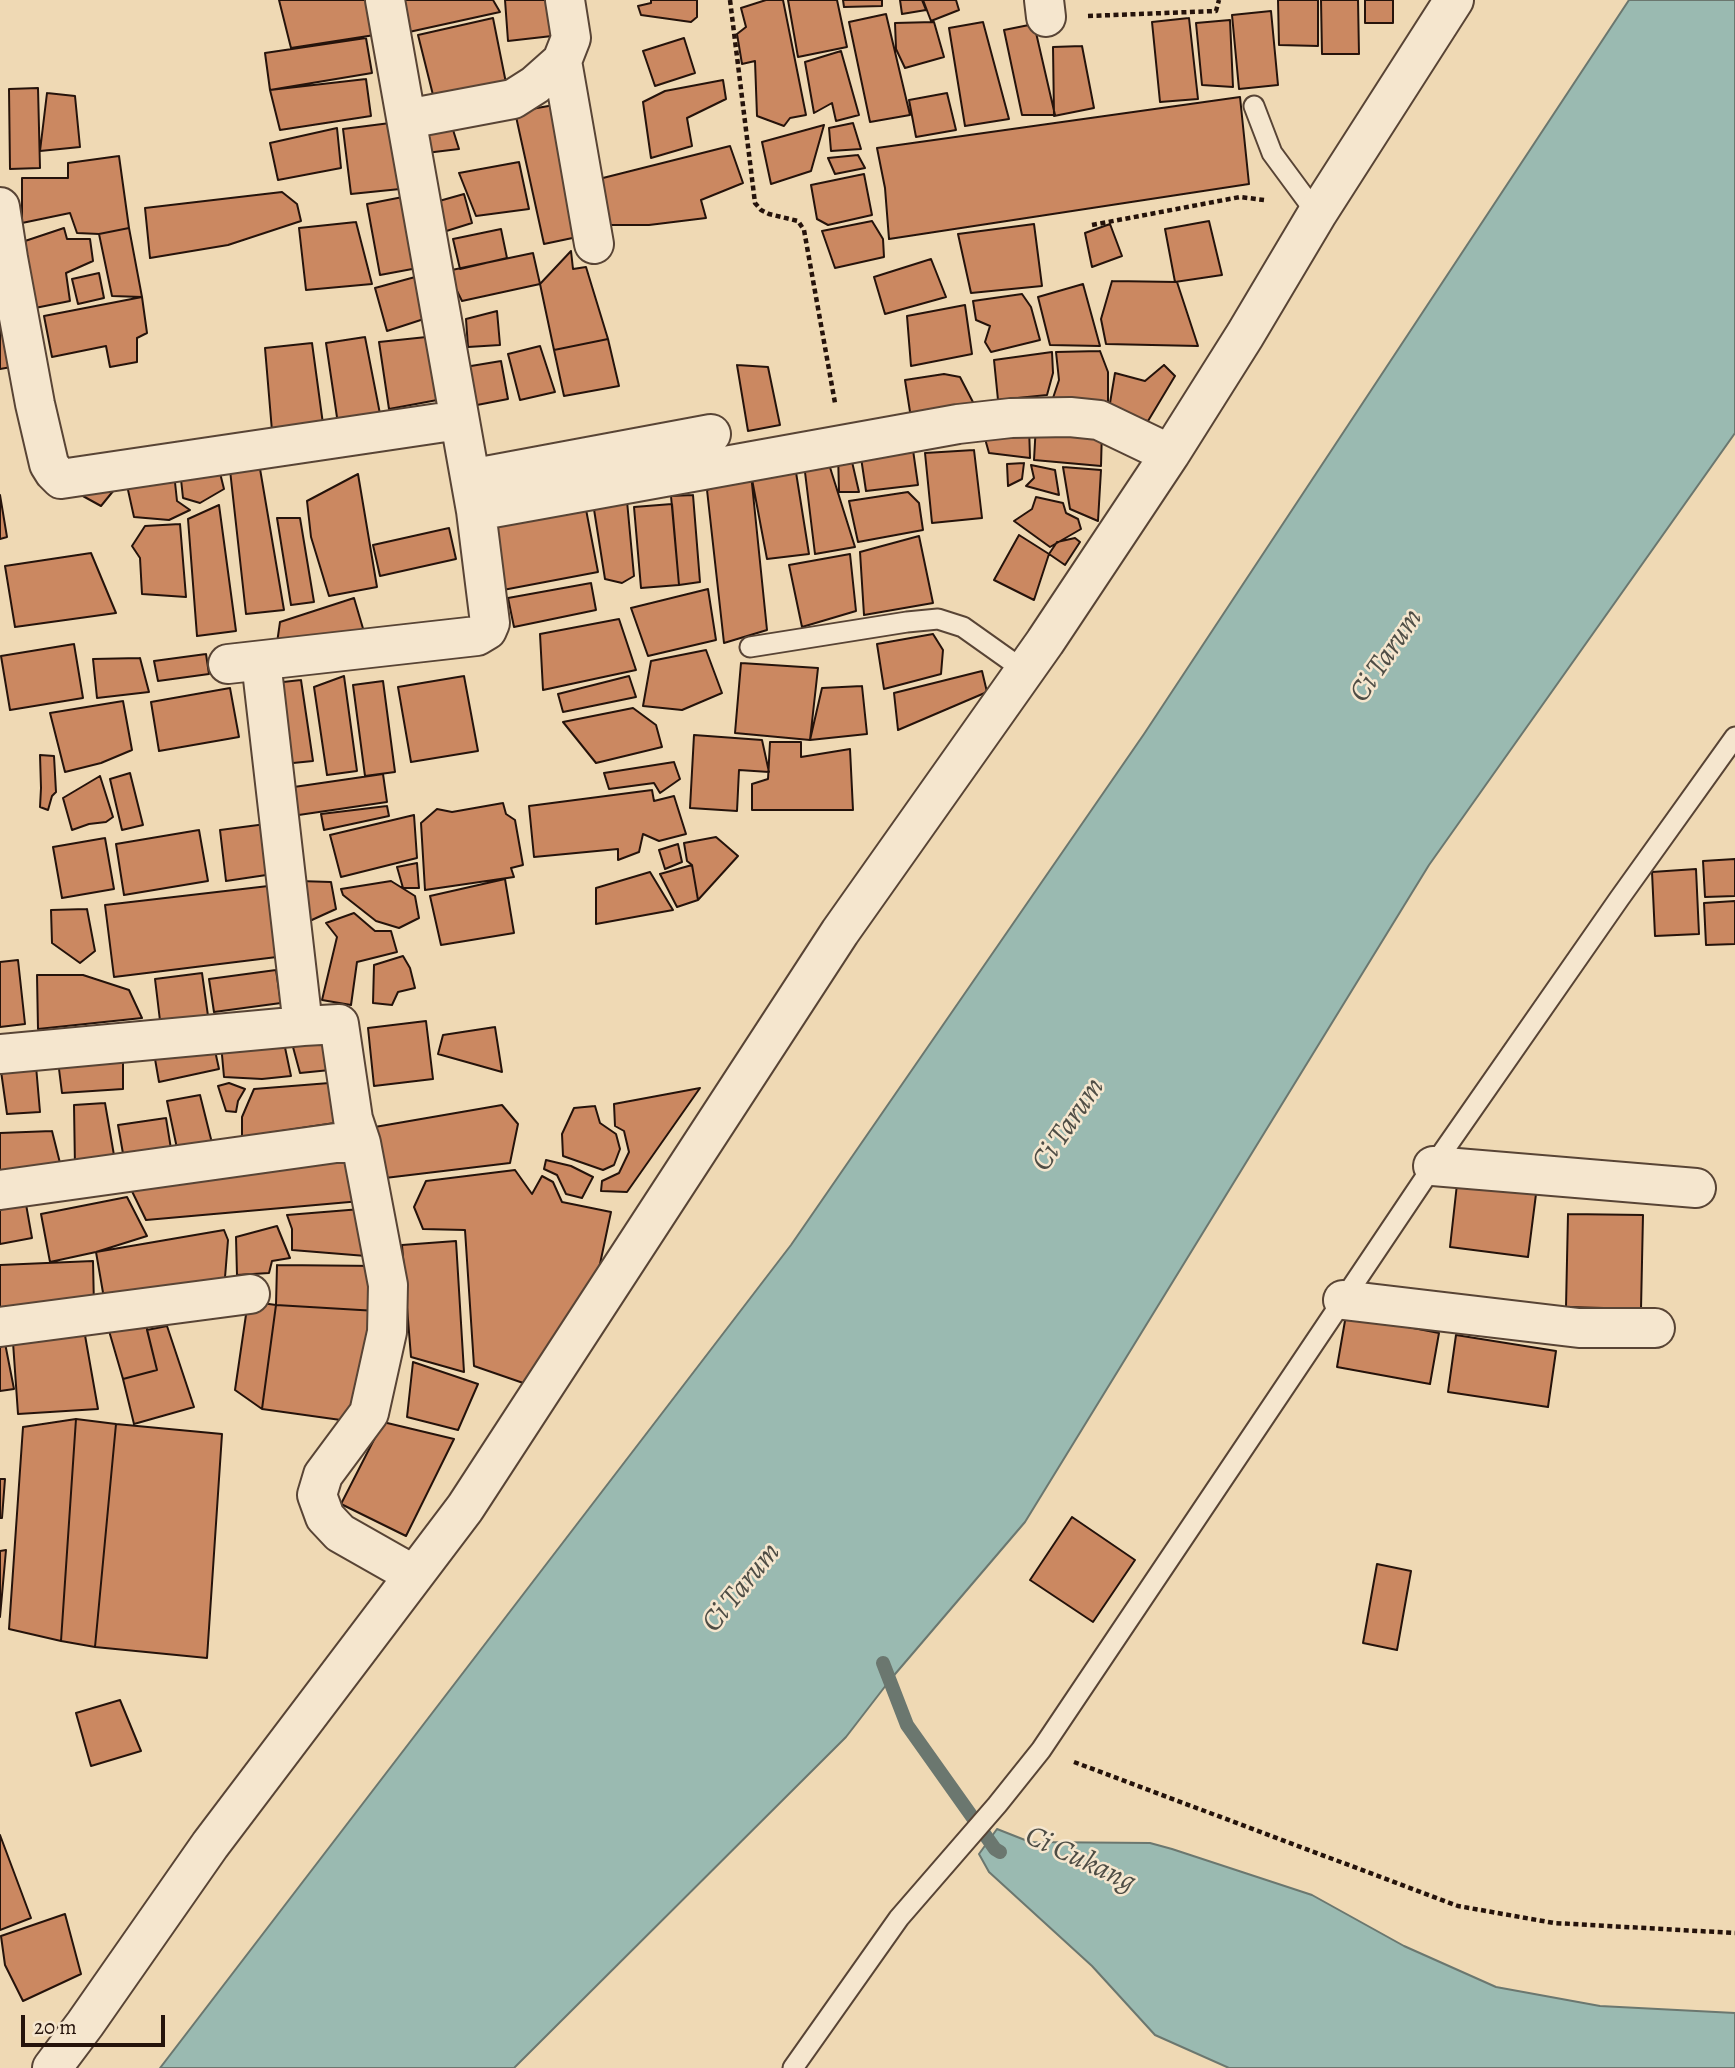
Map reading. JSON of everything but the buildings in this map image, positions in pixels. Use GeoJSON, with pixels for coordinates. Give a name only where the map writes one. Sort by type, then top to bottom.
{"type":"FeatureCollection","features":[{"type":"Feature","properties":{"kind":"street"},"geometry":{"type":"LineString","coordinates":[[303,1026],[244,662],[477,636],[487,630],[490,623],[473,494],[385,0]]}},
{"type":"Feature","properties":{"kind":"street"},"geometry":{"type":"LineString","coordinates":[[407,119],[513,99],[535,85],[562,61],[571,38],[565,0]]}},
{"type":"Feature","properties":{"kind":"street"},"geometry":{"type":"LineString","coordinates":[[52,2068],[210,1845],[464,1508],[635,1250],[840,932],[1025,671],[1170,454],[1315,218],[1454,0]]}},
{"type":"Feature","properties":{"kind":"street"},"geometry":{"type":"LineString","coordinates":[[562,61],[594,244]]}},
{"type":"Feature","properties":{"kind":"street"},"geometry":{"type":"LineString","coordinates":[[0,207],[4,259],[35,404],[49,464],[61,479],[459,419]]}},
{"type":"Feature","properties":{"kind":"street"},"geometry":{"type":"LineString","coordinates":[[473,494],[842,445],[958,424],[1011,418],[1070,417],[1099,421],[1170,454]]}},
{"type":"Feature","properties":{"kind":"street"},"geometry":{"type":"LineString","coordinates":[[473,494],[486,476],[711,434]]}},
{"type":"Feature","properties":{"kind":"street"},"geometry":{"type":"LineString","coordinates":[[0,1054],[339,1024],[353,1119],[361,1143],[388,1285],[387,1332],[369,1413],[323,1475],[317,1495],[325,1517],[340,1533],[414,1575]]}},
{"type":"Feature","properties":{"kind":"street"},"geometry":{"type":"LineString","coordinates":[[0,1190],[323,1145],[361,1143]]}},
{"type":"Feature","properties":{"kind":"street"},"geometry":{"type":"LineString","coordinates":[[1433,1166],[1696,1188]]}},
{"type":"Feature","properties":{"kind":"street"},"geometry":{"type":"LineString","coordinates":[[0,1327],[250,1294]]}},
{"type":"Feature","properties":{"kind":"street"},"geometry":{"type":"LineString","coordinates":[[1343,1300],[1579,1328],[1655,1328]]}},
{"type":"Feature","properties":{"kind":"lane"},"geometry":{"type":"LineString","coordinates":[[1254,106],[1272,152],[1315,218]]}},
{"type":"Feature","properties":{"kind":"lane"},"geometry":{"type":"LineString","coordinates":[[750,647],[907,622],[938,620],[963,627],[1025,671]]}},
{"type":"Feature","properties":{"kind":"lane"},"geometry":{"type":"LineString","coordinates":[[793,2068],[899,1918],[1041,1750],[1433,1166],[1735,737]]}},
{"type":"Feature","properties":{"kind":"path"},"geometry":{"type":"LineString","coordinates":[[730,0],[755,203],[769,214],[798,220],[804,230],[842,445]]}},
{"type":"Feature","properties":{"kind":"path"},"geometry":{"type":"LineString","coordinates":[[1045,8],[1132,16],[1216,11],[1219,0]]}},
{"type":"Feature","properties":{"kind":"path"},"geometry":{"type":"LineString","coordinates":[[1092,225],[1240,197],[1268,201],[1315,218]]}},
{"type":"Feature","properties":{"kind":"path"},"geometry":{"type":"LineString","coordinates":[[1041,1750],[1458,1906],[1555,1923],[1735,1933]]}},
{"type":"Feature","properties":{"kind":"water","name":"Ci Tarum"},"geometry":{"type":"Polygon","coordinates":[[[1629,0],[1735,0],[1735,433],[1429,865],[1025,1522],[890,1680],[846,1737],[514,2068],[160,2068],[791,1245],[1144,734],[1629,0]]]}},
{"type":"Feature","properties":{"kind":"water"},"geometry":{"type":"Polygon","coordinates":[[[997,1829],[1030,1842],[1150,1843],[1172,1849],[1312,1895],[1404,1946],[1496,1987],[1600,2006],[1735,2013],[1735,2068],[1229,2068],[1155,2035],[1092,1966],[989,1872],[979,1854],[997,1829]]]}},
{"type":"Feature","properties":{"kind":"waterway","name":"Ci Cukang"},"geometry":{"type":"LineString","coordinates":[[883,1663],[907,1725],[995,1849],[1000,1852]]}}]}
